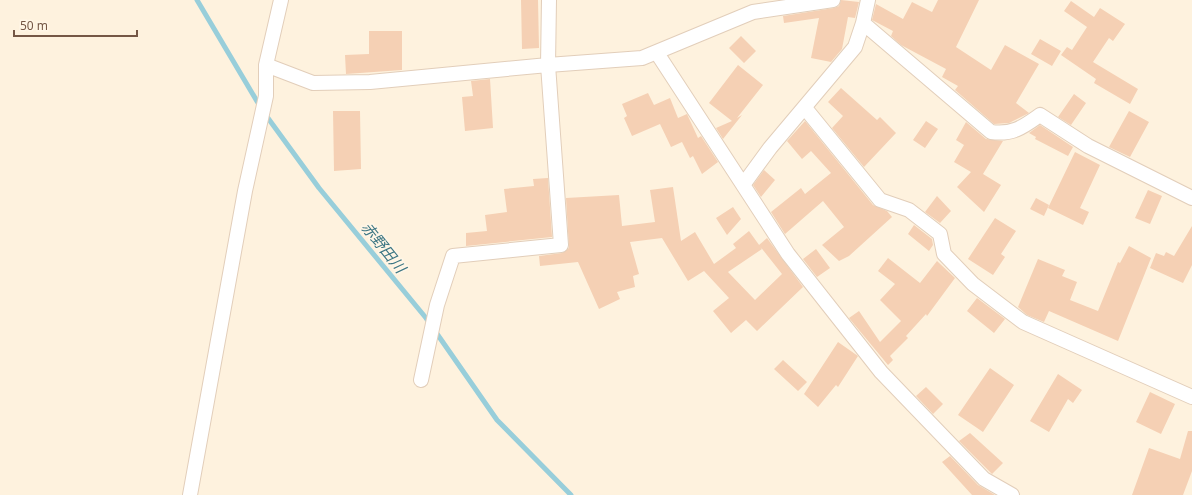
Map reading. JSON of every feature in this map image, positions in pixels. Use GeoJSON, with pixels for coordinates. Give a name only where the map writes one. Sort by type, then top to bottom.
{"type":"FeatureCollection","features":[{"type":"Feature","properties":{"kind":"street"},"geometry":{"type":"LineString","coordinates":[[190,495],[245,191],[266,96],[266,65],[281,0]]}},
{"type":"Feature","properties":{"kind":"street"},"geometry":{"type":"LineString","coordinates":[[421,380],[437,305],[453,256],[561,245],[548,65],[549,0]]}},
{"type":"Feature","properties":{"kind":"street"},"geometry":{"type":"LineString","coordinates":[[266,65],[313,83],[370,82],[548,65],[642,58],[753,12],[833,0]]}},
{"type":"Feature","properties":{"kind":"street"},"geometry":{"type":"LineString","coordinates":[[744,185],[770,148],[855,47],[863,23],[868,0]]}},
{"type":"Feature","properties":{"kind":"street"},"geometry":{"type":"LineString","coordinates":[[863,23],[991,132],[1004,134],[1023,128],[1040,116],[1088,146],[1192,198]]}},
{"type":"Feature","properties":{"kind":"street"},"geometry":{"type":"LineString","coordinates":[[657,53],[788,254],[881,372],[984,479],[1012,495]]}},
{"type":"Feature","properties":{"kind":"street"},"geometry":{"type":"LineString","coordinates":[[805,108],[880,200],[910,210],[940,234],[944,254],[973,284],[1023,322],[1192,397]]}},
{"type":"Feature","properties":{"kind":"building"},"geometry":{"type":"Polygon","coordinates":[[[521,0],[538,0],[539,48],[522,49],[521,0]]]}},
{"type":"Feature","properties":{"kind":"building"},"geometry":{"type":"Polygon","coordinates":[[[841,0],[859,2],[855,18],[848,17],[842,49],[831,62],[811,58],[819,18],[784,23],[783,16],[834,8],[839,6],[841,0]]]}},
{"type":"Feature","properties":{"kind":"building"},"geometry":{"type":"Polygon","coordinates":[[[938,0],[979,0],[956,47],[991,70],[1005,45],[1039,64],[1016,103],[1029,113],[1009,123],[994,124],[955,90],[958,86],[942,77],[946,69],[901,45],[891,36],[893,31],[872,20],[876,4],[903,19],[912,2],[932,12],[938,0]]]}},
{"type":"Feature","properties":{"kind":"building"},"geometry":{"type":"Polygon","coordinates":[[[1071,1],[1094,17],[1100,8],[1125,24],[1113,41],[1109,38],[1093,62],[1138,89],[1130,104],[1094,83],[1096,79],[1061,55],[1067,47],[1072,50],[1087,27],[1064,11],[1071,1]]]}},
{"type":"Feature","properties":{"kind":"building"},"geometry":{"type":"Polygon","coordinates":[[[369,31],[402,31],[402,70],[346,74],[345,55],[369,54],[369,31]]]}},
{"type":"Feature","properties":{"kind":"building"},"geometry":{"type":"Polygon","coordinates":[[[741,36],[756,51],[744,63],[729,48],[741,36]]]}},
{"type":"Feature","properties":{"kind":"building"},"geometry":{"type":"Polygon","coordinates":[[[1040,39],[1061,51],[1052,66],[1031,54],[1040,39]]]}},
{"type":"Feature","properties":{"kind":"building"},"geometry":{"type":"Polygon","coordinates":[[[738,65],[763,85],[737,118],[742,115],[723,139],[716,128],[732,121],[709,103],[738,65]]]}},
{"type":"Feature","properties":{"kind":"building"},"geometry":{"type":"Polygon","coordinates":[[[490,79],[493,128],[465,131],[462,97],[473,96],[471,81],[490,79]]]}},
{"type":"Feature","properties":{"kind":"building"},"geometry":{"type":"Polygon","coordinates":[[[841,88],[877,120],[880,117],[896,133],[864,167],[832,128],[843,116],[828,102],[841,88]]]}},
{"type":"Feature","properties":{"kind":"building"},"geometry":{"type":"Polygon","coordinates":[[[648,93],[654,105],[670,98],[678,118],[687,114],[698,138],[701,136],[718,162],[702,174],[693,156],[690,158],[682,142],[671,147],[660,124],[632,136],[624,118],[627,116],[622,104],[648,93]]]}},
{"type":"Feature","properties":{"kind":"building"},"geometry":{"type":"Polygon","coordinates":[[[1074,94],[1086,103],[1071,125],[1058,117],[1074,94]]]}},
{"type":"Feature","properties":{"kind":"building"},"geometry":{"type":"Polygon","coordinates":[[[333,111],[360,111],[361,169],[334,171],[333,111]]]}},
{"type":"Feature","properties":{"kind":"building"},"geometry":{"type":"Polygon","coordinates":[[[1129,111],[1149,122],[1130,157],[1109,147],[1129,111]]]}},
{"type":"Feature","properties":{"kind":"building"},"geometry":{"type":"Polygon","coordinates":[[[805,121],[873,205],[887,211],[892,217],[849,256],[839,261],[822,245],[844,227],[823,201],[785,234],[771,212],[801,188],[805,194],[831,173],[811,151],[802,159],[787,141],[805,121]]]}},
{"type":"Feature","properties":{"kind":"building"},"geometry":{"type":"Polygon","coordinates":[[[926,121],[938,129],[925,148],[913,140],[926,121]]]}},
{"type":"Feature","properties":{"kind":"building"},"geometry":{"type":"Polygon","coordinates":[[[966,122],[986,139],[1003,141],[983,174],[1001,185],[984,212],[957,187],[971,172],[954,162],[964,145],[956,140],[966,122]]]}},
{"type":"Feature","properties":{"kind":"building"},"geometry":{"type":"Polygon","coordinates":[[[1040,125],[1073,147],[1068,156],[1035,139],[1036,137],[1029,133],[1040,125]]]}},
{"type":"Feature","properties":{"kind":"building"},"geometry":{"type":"Polygon","coordinates":[[[1075,152],[1100,165],[1080,208],[1089,212],[1083,225],[1048,208],[1075,152]]]}},
{"type":"Feature","properties":{"kind":"building"},"geometry":{"type":"Polygon","coordinates":[[[764,170],[775,180],[761,197],[753,185],[764,170]]]}},
{"type":"Feature","properties":{"kind":"building"},"geometry":{"type":"Polygon","coordinates":[[[548,178],[552,237],[466,246],[466,233],[487,231],[485,215],[507,212],[504,189],[534,186],[533,179],[548,178]]]}},
{"type":"Feature","properties":{"kind":"building"},"geometry":{"type":"Polygon","coordinates":[[[673,187],[681,241],[695,232],[714,264],[736,248],[733,244],[749,231],[759,245],[767,238],[803,287],[757,331],[746,320],[731,333],[713,311],[729,298],[704,271],[688,281],[662,238],[630,242],[639,274],[633,276],[635,287],[617,292],[620,299],[599,309],[578,262],[540,266],[539,256],[562,253],[569,248],[566,198],[619,195],[622,226],[655,222],[650,190],[673,187]],[[762,249],[728,272],[755,300],[782,274],[762,249]]]}},
{"type":"Feature","properties":{"kind":"building"},"geometry":{"type":"Polygon","coordinates":[[[1148,190],[1162,196],[1150,224],[1135,218],[1148,190]]]}},
{"type":"Feature","properties":{"kind":"building"},"geometry":{"type":"Polygon","coordinates":[[[937,196],[951,211],[940,223],[925,212],[937,196]]]}},
{"type":"Feature","properties":{"kind":"building"},"geometry":{"type":"Polygon","coordinates":[[[1036,198],[1049,205],[1044,216],[1030,209],[1036,198]]]}},
{"type":"Feature","properties":{"kind":"building"},"geometry":{"type":"Polygon","coordinates":[[[733,207],[741,219],[727,235],[716,218],[733,207]]]}},
{"type":"Feature","properties":{"kind":"building"},"geometry":{"type":"Polygon","coordinates":[[[995,218],[1016,231],[1001,254],[1005,257],[993,275],[968,259],[995,218]]]}},
{"type":"Feature","properties":{"kind":"building"},"geometry":{"type":"Polygon","coordinates":[[[914,225],[932,239],[933,245],[929,251],[908,234],[914,225]]]}},
{"type":"Feature","properties":{"kind":"building"},"geometry":{"type":"Polygon","coordinates":[[[1192,226],[1192,265],[1183,283],[1150,268],[1156,253],[1164,256],[1166,252],[1174,256],[1192,226]]]}},
{"type":"Feature","properties":{"kind":"building"},"geometry":{"type":"Polygon","coordinates":[[[1129,246],[1151,258],[1118,341],[1049,311],[1044,322],[1027,315],[1018,307],[1038,259],[1065,270],[1062,276],[1077,282],[1070,300],[1098,311],[1118,262],[1120,263],[1129,246]]]}},
{"type":"Feature","properties":{"kind":"building"},"geometry":{"type":"Polygon","coordinates":[[[816,249],[830,268],[817,277],[803,259],[816,249]]]}},
{"type":"Feature","properties":{"kind":"building"},"geometry":{"type":"Polygon","coordinates":[[[888,258],[920,283],[937,261],[955,278],[927,316],[926,314],[906,336],[908,338],[890,356],[893,360],[888,365],[849,318],[859,311],[880,342],[901,321],[880,300],[895,284],[878,271],[888,258]]]}},
{"type":"Feature","properties":{"kind":"building"},"geometry":{"type":"Polygon","coordinates":[[[977,298],[1005,319],[994,333],[967,311],[977,298]]]}},
{"type":"Feature","properties":{"kind":"building"},"geometry":{"type":"Polygon","coordinates":[[[838,342],[858,356],[838,387],[836,385],[818,407],[804,394],[838,342]]]}},
{"type":"Feature","properties":{"kind":"building"},"geometry":{"type":"Polygon","coordinates":[[[783,360],[807,382],[798,391],[774,369],[783,360]]]}},
{"type":"Feature","properties":{"kind":"building"},"geometry":{"type":"Polygon","coordinates":[[[990,368],[1014,385],[983,432],[958,415],[990,368]]]}},
{"type":"Feature","properties":{"kind":"building"},"geometry":{"type":"Polygon","coordinates":[[[1058,374],[1082,390],[1073,403],[1068,399],[1049,432],[1030,421],[1058,374]]]}},
{"type":"Feature","properties":{"kind":"building"},"geometry":{"type":"Polygon","coordinates":[[[926,387],[943,404],[933,414],[916,396],[926,387]]]}},
{"type":"Feature","properties":{"kind":"building"},"geometry":{"type":"Polygon","coordinates":[[[1150,392],[1175,404],[1161,434],[1136,422],[1150,392]]]}},
{"type":"Feature","properties":{"kind":"building"},"geometry":{"type":"Polygon","coordinates":[[[1188,431],[1192,431],[1192,471],[1183,495],[1132,495],[1149,448],[1180,459],[1188,431]]]}},
{"type":"Feature","properties":{"kind":"building"},"geometry":{"type":"Polygon","coordinates":[[[970,433],[1003,463],[992,474],[959,441],[970,433]]]}},
{"type":"Feature","properties":{"kind":"building"},"geometry":{"type":"Polygon","coordinates":[[[950,456],[978,485],[995,495],[972,495],[942,462],[950,456]]]}},
{"type":"Feature","properties":{"kind":"waterway","name":"赤野田川"},"geometry":{"type":"LineString","coordinates":[[197,0],[261,108]]}},
{"type":"Feature","properties":{"kind":"waterway","name":"赤野田川"},"geometry":{"type":"LineString","coordinates":[[265,114],[319,188],[426,318],[497,420],[571,495]]}}]}
